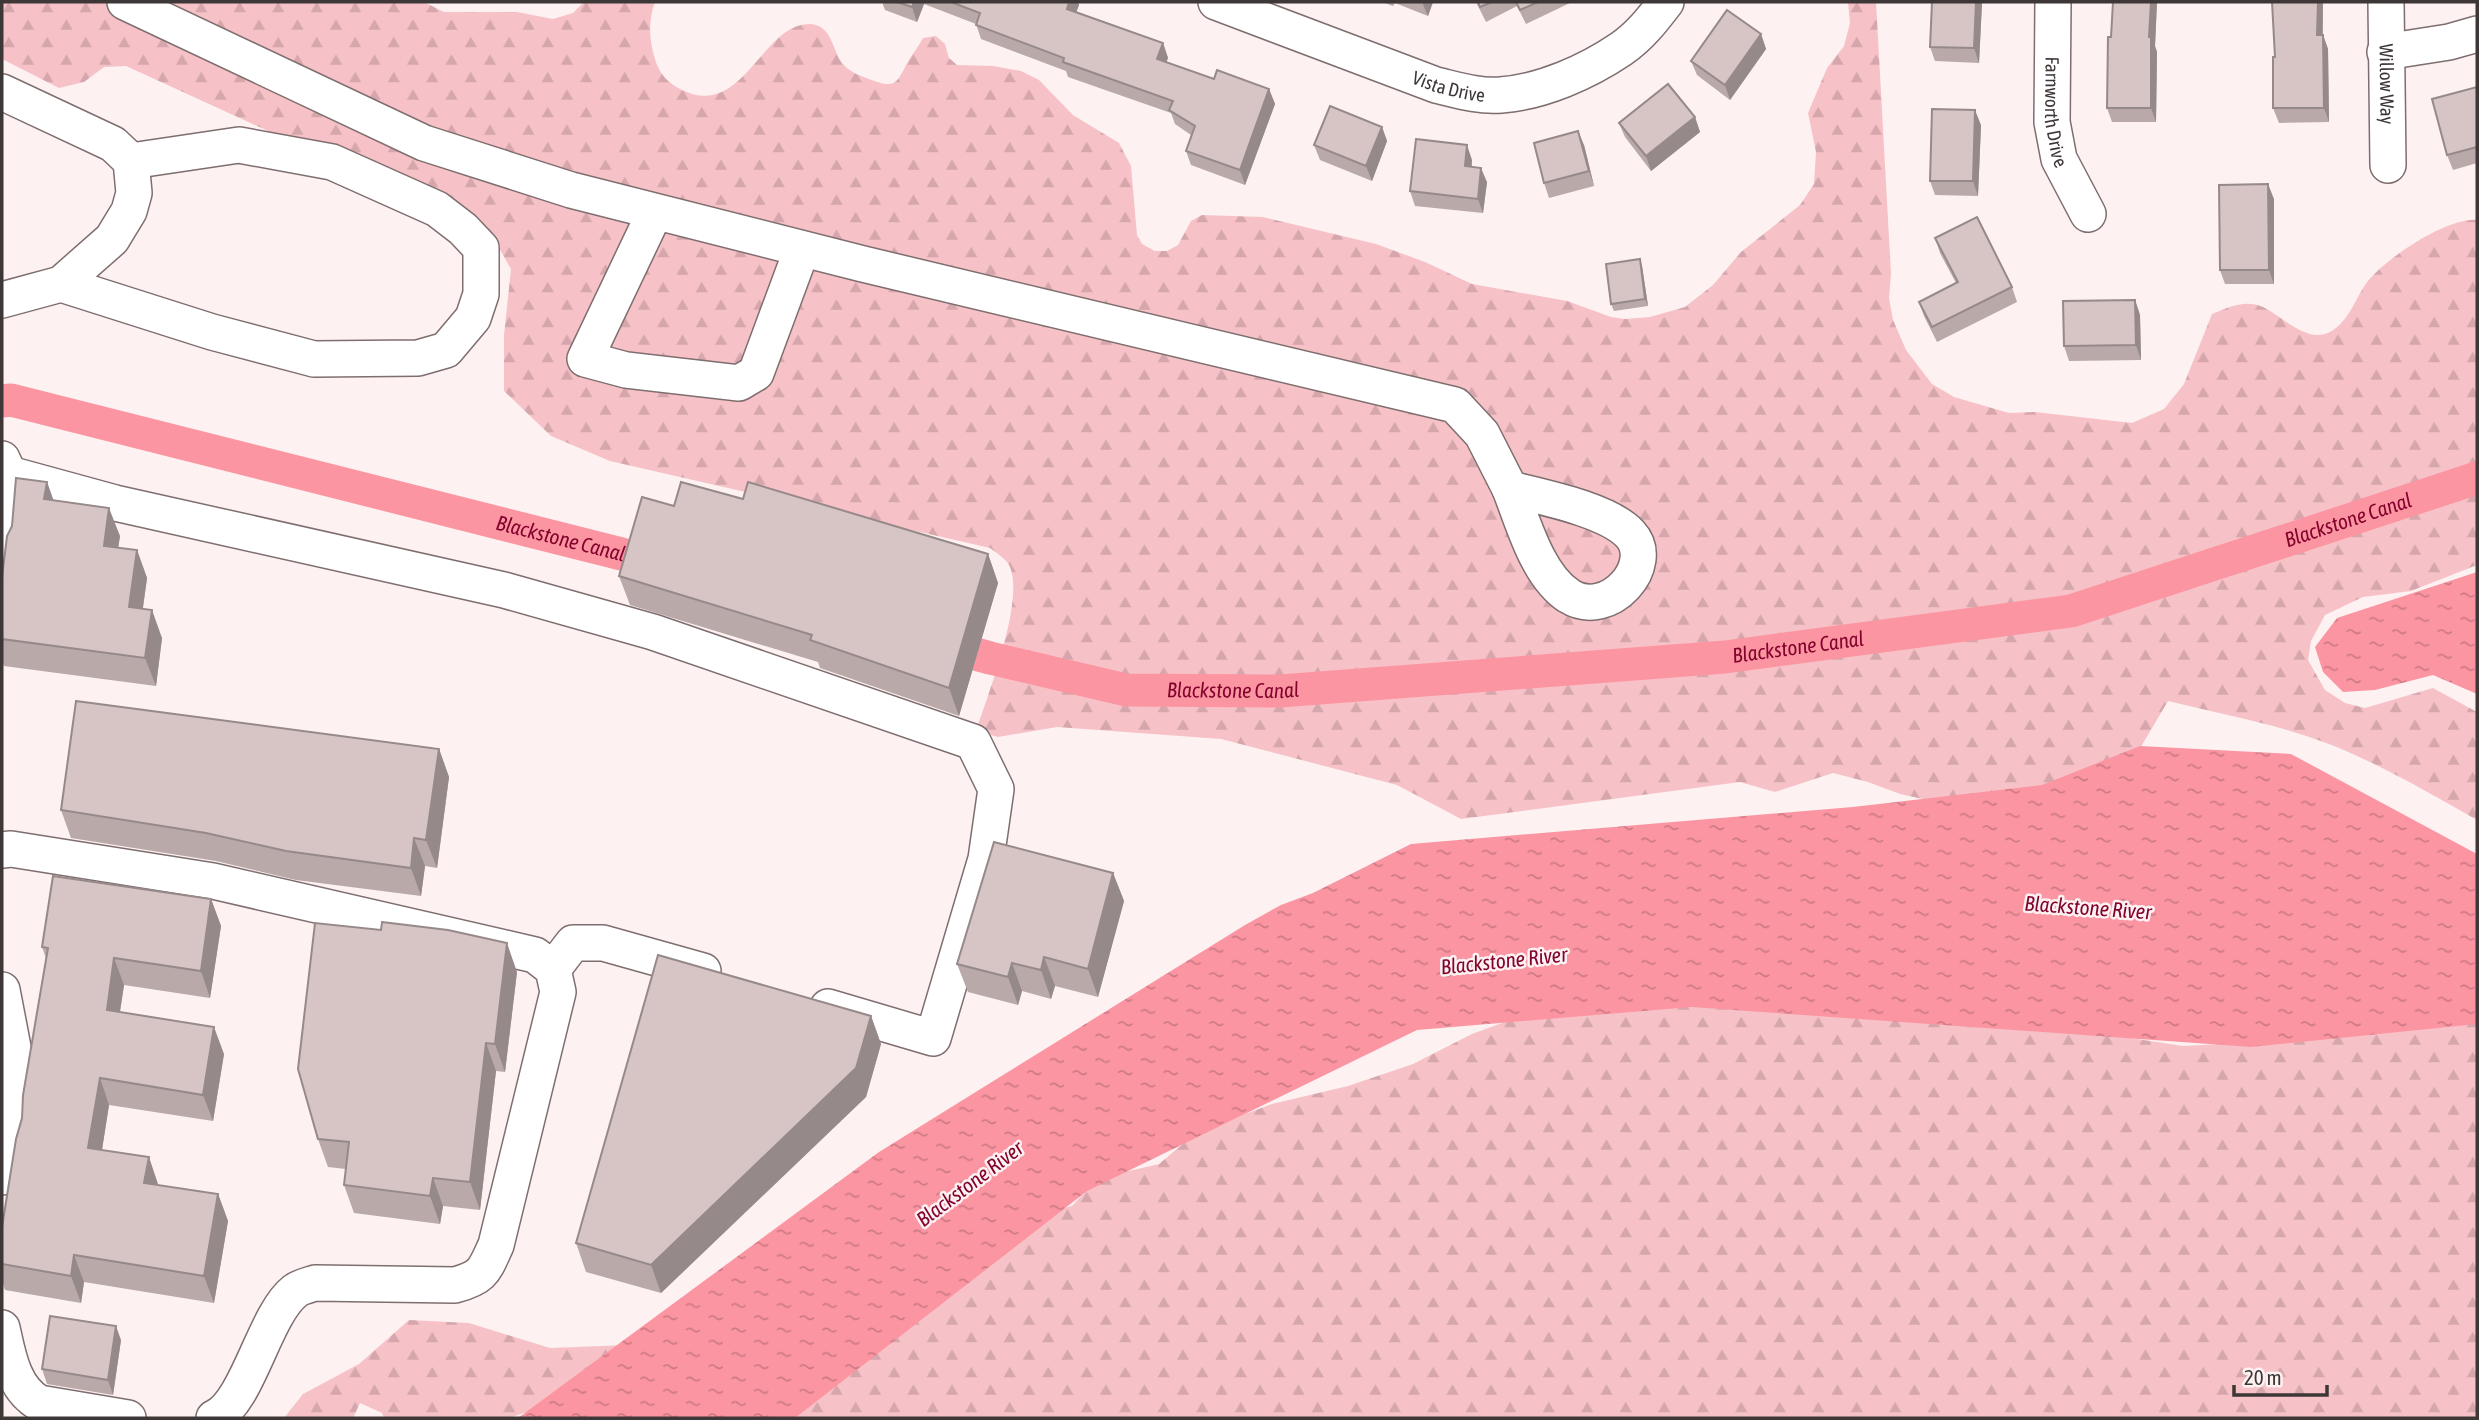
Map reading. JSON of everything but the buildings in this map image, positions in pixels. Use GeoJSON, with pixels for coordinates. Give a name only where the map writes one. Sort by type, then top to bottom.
{"type":"FeatureCollection","features":[{"type":"Feature","properties":{"kind":"street"},"geometry":{"type":"LineString","coordinates":[[125,2],[424,143],[571,190],[1455,405],[1482,434],[1510,489]]}},
{"type":"Feature","properties":{"kind":"street","name":"Vista Drive"},"geometry":{"type":"LineString","coordinates":[[1216,2],[1436,85],[1498,96],[1527,92],[1561,80],[1622,49],[1666,2]]}},
{"type":"Feature","properties":{"kind":"street","name":"Farnworth Drive"},"geometry":{"type":"LineString","coordinates":[[2053,2],[2052,122],[2059,159],[2088,214]]}},
{"type":"Feature","properties":{"kind":"street","name":"Willow Way"},"geometry":{"type":"LineString","coordinates":[[2386,2],[2388,165]]}},
{"type":"Feature","properties":{"kind":"street"},"geometry":{"type":"LineString","coordinates":[[2385,52],[2449,42],[2477,34]]}},
{"type":"Feature","properties":{"kind":"street"},"geometry":{"type":"LineString","coordinates":[[2,92],[113,144],[131,162],[134,193],[129,211],[112,239],[61,284],[2,300]]}},
{"type":"Feature","properties":{"kind":"street"},"geometry":{"type":"LineString","coordinates":[[61,284],[212,332],[314,359],[418,358],[446,350],[473,318],[481,294],[481,248],[463,229],[437,209],[332,162],[239,145],[131,162]]}},
{"type":"Feature","properties":{"kind":"street"},"geometry":{"type":"LineString","coordinates":[[655,212],[585,359],[626,370],[739,383],[756,373],[802,248]]}},
{"type":"Feature","properties":{"kind":"street"},"geometry":{"type":"LineString","coordinates":[[2,552],[5,467],[115,503],[503,590],[653,632],[973,742],[996,789],[986,859],[933,1038],[801,1000]]}},
{"type":"Feature","properties":{"kind":"street"},"geometry":{"type":"LineString","coordinates":[[2,850],[11,849],[213,881],[535,955],[552,969],[558,992],[496,1245],[487,1265],[477,1278],[455,1284],[315,1283],[296,1289],[283,1304],[232,1404],[214,1418]]}},
{"type":"Feature","properties":{"kind":"street"},"geometry":{"type":"LineString","coordinates":[[552,969],[573,943],[603,943],[735,981]]}},
{"type":"Feature","properties":{"kind":"street"},"geometry":{"type":"LineString","coordinates":[[2,990],[16,1063],[2,1177]]}},
{"type":"Feature","properties":{"kind":"street"},"geometry":{"type":"LineString","coordinates":[[2,1328],[11,1365],[26,1395],[39,1403],[128,1418]]}},
{"type":"Feature","properties":{"kind":"green space"},"geometry":{"type":"Polygon","coordinates":[[[2,2],[424,2],[444,12],[517,12],[553,19],[573,13],[584,2],[655,2],[650,24],[653,52],[659,69],[677,88],[703,96],[721,92],[737,82],[778,38],[793,28],[817,25],[827,33],[845,66],[858,75],[885,84],[891,84],[898,79],[923,38],[936,36],[945,44],[949,58],[957,65],[993,66],[1021,71],[1039,80],[1073,115],[1119,143],[1131,166],[1137,235],[1142,244],[1155,251],[1167,251],[1178,245],[1191,221],[1202,215],[1263,217],[1376,244],[1425,262],[1472,284],[1567,301],[1611,317],[1625,319],[1650,317],[1685,307],[1713,285],[1741,252],[1800,205],[1814,184],[1816,152],[1808,113],[1827,68],[1844,46],[1850,23],[1848,2],[1876,2],[1891,274],[1889,298],[1893,320],[1906,350],[1932,384],[1954,397],[2009,413],[2035,412],[2132,423],[2164,409],[2184,384],[2212,314],[2237,305],[2257,305],[2304,332],[2321,335],[2330,332],[2346,317],[2365,285],[2385,264],[2433,233],[2464,221],[2477,220],[2477,565],[2411,591],[2363,597],[2325,615],[2311,641],[2308,660],[2325,690],[2345,703],[2365,708],[2433,688],[2477,712],[2477,820],[2386,770],[2329,744],[2269,725],[2168,701],[2129,767],[2108,792],[1932,801],[1833,773],[1775,792],[1740,782],[1461,819],[1397,785],[1221,739],[1057,727],[998,737],[976,731],[1004,645],[1013,596],[1012,576],[1007,562],[990,548],[610,461],[551,436],[504,391],[504,335],[511,269],[491,234],[419,187],[268,131],[126,66],[104,67],[84,82],[59,88],[2,59],[2,2]]]}},
{"type":"Feature","properties":{"kind":"green space"},"geometry":{"type":"Polygon","coordinates":[[[1607,999],[2124,1037],[2183,1046],[2222,1044],[2477,1001],[2477,1418],[796,1418],[856,1351],[1040,1214],[1072,1206],[1086,1191],[1116,1174],[1159,1164],[1184,1143],[1272,1104],[1348,1086],[1413,1064],[1472,1034],[1510,1020],[1607,999]]]}},
{"type":"Feature","properties":{"kind":"green space"},"geometry":{"type":"Polygon","coordinates":[[[409,1320],[469,1323],[550,1348],[678,1343],[647,1371],[509,1418],[384,1418],[382,1413],[360,1403],[353,1418],[284,1418],[303,1394],[359,1364],[409,1320]]]}},
{"type":"Feature","properties":{"kind":"water"},"geometry":{"type":"Polygon","coordinates":[[[2477,572],[2477,694],[2433,675],[2375,690],[2343,692],[2323,672],[2315,647],[2337,618],[2477,572]]]}},
{"type":"Feature","properties":{"kind":"water","name":"Blackstone River"},"geometry":{"type":"Polygon","coordinates":[[[2140,746],[2291,754],[2477,854],[2477,1024],[2251,1047],[1691,1007],[1417,1030],[1087,1191],[795,1418],[518,1418],[879,1152],[1245,925],[1281,905],[1313,893],[1411,844],[1853,807],[2042,785],[2140,746]]]}},
{"type":"Feature","properties":{"kind":"waterway","name":"Blackstone Canal"},"geometry":{"type":"LineString","coordinates":[[2,401],[11,400],[669,566]]}},
{"type":"Feature","properties":{"kind":"waterway","name":"Blackstone Canal"},"geometry":{"type":"LineString","coordinates":[[933,642],[1126,690],[1280,691],[1725,657],[2071,611],[2477,478]]}}]}
